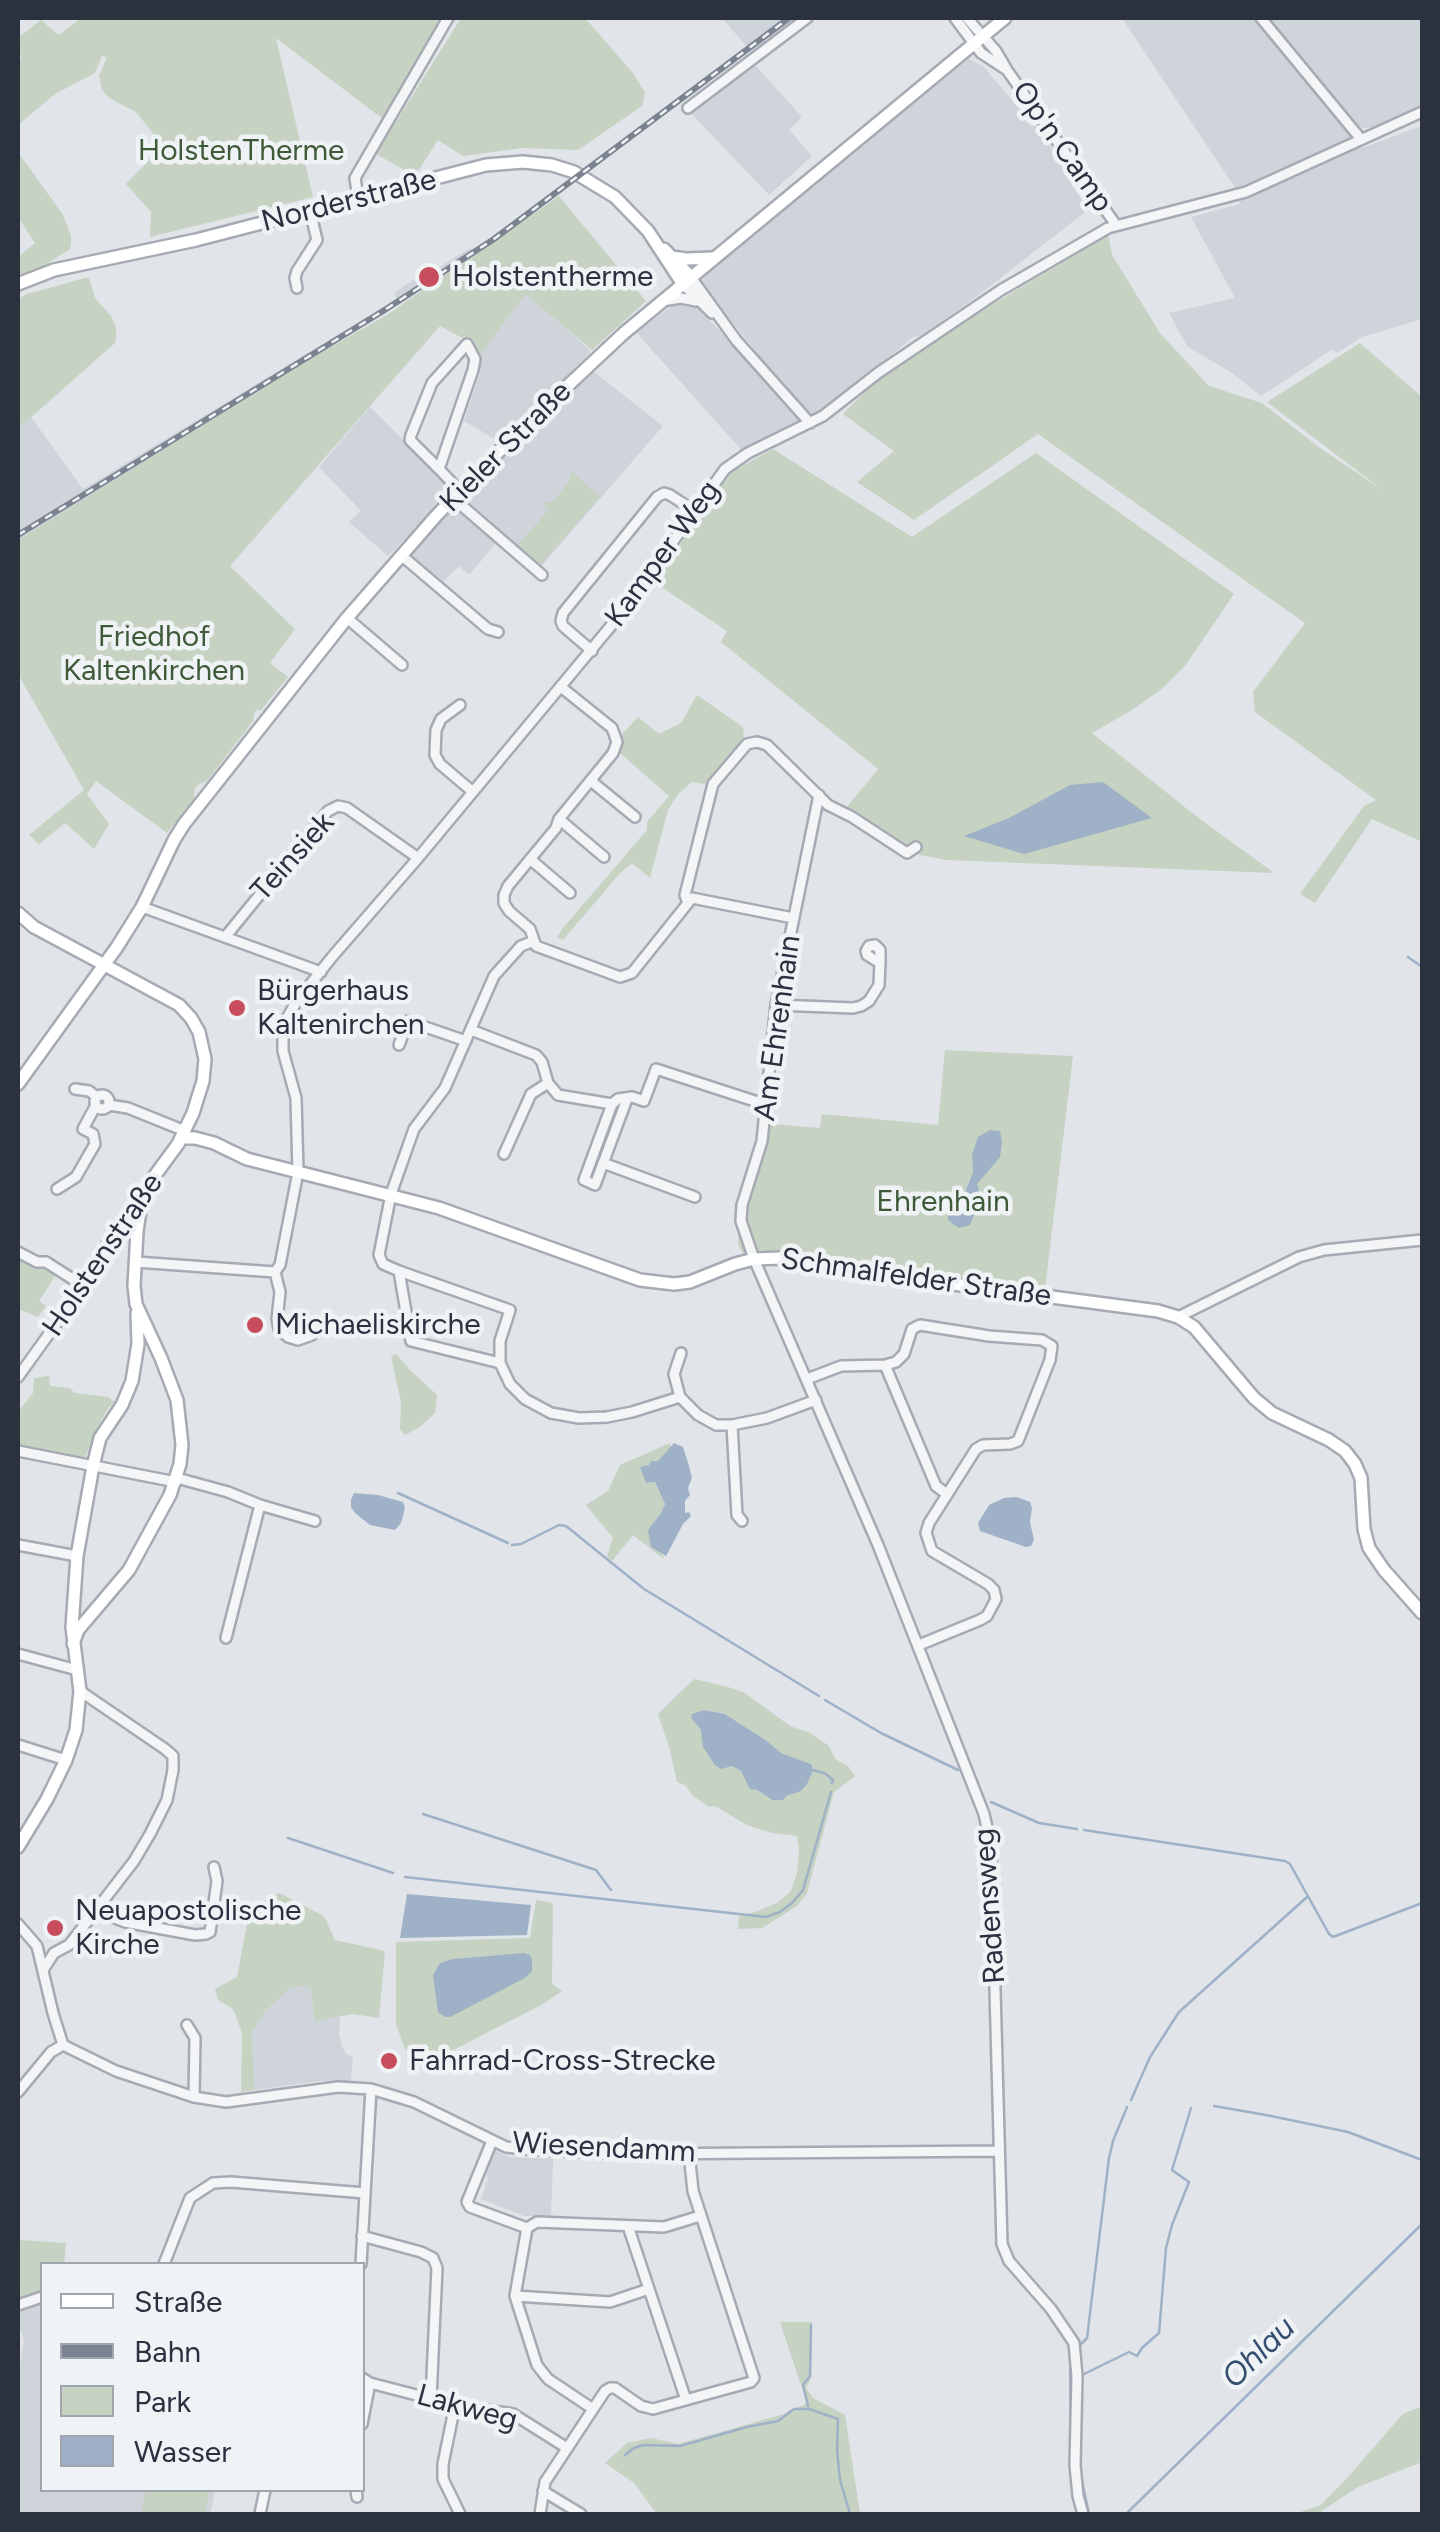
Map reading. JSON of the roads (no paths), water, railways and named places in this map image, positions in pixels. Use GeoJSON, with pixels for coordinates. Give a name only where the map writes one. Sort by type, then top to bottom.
{"type":"FeatureCollection","features":[{"type":"Feature","properties":{"kind":"main road","name":"Kieler Straße"},"geometry":{"type":"LineString","coordinates":[[18,1084],[105,965],[142,907],[184,824],[401,554],[578,375],[661,301],[1004,18]]}},
{"type":"Feature","properties":{"kind":"main road","name":"Norderstraße"},"geometry":{"type":"LineString","coordinates":[[18,284],[54,270],[196,240],[486,165],[514,162],[574,172],[607,190],[633,214],[686,280]]}},
{"type":"Feature","properties":{"kind":"main road","name":"Norderstraße"},"geometry":{"type":"LineString","coordinates":[[657,243],[672,257],[686,280]]}},
{"type":"Feature","properties":{"kind":"main road"},"geometry":{"type":"LineString","coordinates":[[672,257],[712,258]]}},
{"type":"Feature","properties":{"kind":"main road","name":"Holstenstraße"},"geometry":{"type":"LineString","coordinates":[[18,913],[34,926],[172,1000],[196,1025],[205,1059],[203,1081],[183,1135],[139,1205]]}},
{"type":"Feature","properties":{"kind":"main road"},"geometry":{"type":"LineString","coordinates":[[192,1113],[214,1144]]}},
{"type":"Feature","properties":{"kind":"main road","name":"Schmalfelder Straße"},"geometry":{"type":"LineString","coordinates":[[183,1135],[247,1159],[440,1208],[652,1282],[690,1282],[754,1259],[780,1258],[1158,1311],[1178,1317]]}},
{"type":"Feature","properties":{"kind":"main road"},"geometry":{"type":"LineString","coordinates":[[20,1840],[46,1801],[76,1730],[80,1691],[73,1644],[78,1630],[77,1556],[100,1438],[132,1380],[137,1350],[139,1205]]}},
{"type":"Feature","properties":{"kind":"main road"},"geometry":{"type":"LineString","coordinates":[[78,1620],[129,1570],[176,1480],[182,1445],[177,1400],[136,1304]]}},
{"type":"Feature","properties":{"kind":"main road"},"geometry":{"type":"LineString","coordinates":[[1178,1317],[1194,1328],[1243,1386],[1272,1413],[1345,1451],[1361,1478],[1369,1548],[1422,1613]]}},
{"type":"Feature","properties":{"kind":"main road"},"geometry":{"type":"LineString","coordinates":[[137,1350],[141,1344],[154,1342]]}},
{"type":"Feature","properties":{"kind":"street"},"geometry":{"type":"LineString","coordinates":[[358,198],[355,178],[448,18]]}},
{"type":"Feature","properties":{"kind":"street"},"geometry":{"type":"LineString","coordinates":[[688,108],[808,18]]}},
{"type":"Feature","properties":{"kind":"street"},"geometry":{"type":"LineString","coordinates":[[955,18],[978,39]]}},
{"type":"Feature","properties":{"kind":"street"},"geometry":{"type":"LineString","coordinates":[[967,18],[978,39]]}},
{"type":"Feature","properties":{"kind":"street"},"geometry":{"type":"LineString","coordinates":[[1261,18],[1360,138]]}},
{"type":"Feature","properties":{"kind":"street","name":"Op'n Camp"},"geometry":{"type":"LineString","coordinates":[[978,39],[1007,70],[1116,225]]}},
{"type":"Feature","properties":{"kind":"street","name":"Kamper Weg"},"geometry":{"type":"LineString","coordinates":[[316,1327],[312,1335],[298,1340],[279,1329],[277,1318],[280,1292],[275,1272],[280,1266],[298,1172],[296,1098],[284,1056],[283,1028],[287,1018],[321,972],[620,616],[725,469],[748,453],[810,423],[1002,290],[1116,225],[1246,192],[1422,112]]}},
{"type":"Feature","properties":{"kind":"street"},"geometry":{"type":"LineString","coordinates":[[297,288],[298,271],[318,240],[310,210]]}},
{"type":"Feature","properties":{"kind":"street","name":"Norderstraße"},"geometry":{"type":"LineString","coordinates":[[686,280],[699,302],[721,322]]}},
{"type":"Feature","properties":{"kind":"street","name":"Norderstraße"},"geometry":{"type":"LineString","coordinates":[[686,280],[810,423]]}},
{"type":"Feature","properties":{"kind":"street"},"geometry":{"type":"LineString","coordinates":[[661,301],[683,298],[699,302]]}},
{"type":"Feature","properties":{"kind":"street"},"geometry":{"type":"LineString","coordinates":[[439,470],[474,370],[475,359],[466,344],[432,383],[410,440],[457,494],[542,574]]}},
{"type":"Feature","properties":{"kind":"street"},"geometry":{"type":"LineString","coordinates":[[592,651],[563,626],[563,613],[664,493],[696,512]]}},
{"type":"Feature","properties":{"kind":"street"},"geometry":{"type":"LineString","coordinates":[[401,554],[488,628],[498,632]]}},
{"type":"Feature","properties":{"kind":"street"},"geometry":{"type":"LineString","coordinates":[[347,618],[402,665]]}},
{"type":"Feature","properties":{"kind":"street"},"geometry":{"type":"LineString","coordinates":[[561,687],[612,728],[617,742],[613,754],[558,819],[556,828],[504,894],[504,903],[530,929],[536,946],[620,977],[632,973],[692,898],[792,918]]}},
{"type":"Feature","properties":{"kind":"street"},"geometry":{"type":"LineString","coordinates":[[460,705],[442,719],[436,730],[434,755],[474,792]]}},
{"type":"Feature","properties":{"kind":"street"},"geometry":{"type":"LineString","coordinates":[[688,903],[685,895],[713,784],[746,744],[767,745],[828,805],[852,816],[906,853],[916,847]]}},
{"type":"Feature","properties":{"kind":"street"},"geometry":{"type":"LineString","coordinates":[[591,781],[635,817]]}},
{"type":"Feature","properties":{"kind":"street","name":"Am Ehrenhain"},"geometry":{"type":"LineString","coordinates":[[754,1259],[742,1222],[742,1205],[762,1141],[776,1005],[819,795]]}},
{"type":"Feature","properties":{"kind":"street","name":"Teinsiek"},"geometry":{"type":"LineString","coordinates":[[226,936],[328,810],[347,808],[418,858]]}},
{"type":"Feature","properties":{"kind":"street"},"geometry":{"type":"LineString","coordinates":[[558,819],[604,858]]}},
{"type":"Feature","properties":{"kind":"street"},"geometry":{"type":"LineString","coordinates":[[530,859],[570,893]]}},
{"type":"Feature","properties":{"kind":"street","name":"Teinsiek"},"geometry":{"type":"LineString","coordinates":[[142,907],[321,972]]}},
{"type":"Feature","properties":{"kind":"street"},"geometry":{"type":"LineString","coordinates":[[534,941],[520,946],[500,968],[482,1000],[445,1088],[414,1129],[391,1194],[379,1255],[383,1264],[510,1310],[500,1341],[500,1362],[510,1384],[525,1399],[550,1413],[607,1417],[680,1397]]}},
{"type":"Feature","properties":{"kind":"street"},"geometry":{"type":"LineString","coordinates":[[776,1005],[862,1006],[879,985],[880,963]]}},
{"type":"Feature","properties":{"kind":"street","name":"Kamper Weg"},"geometry":{"type":"LineString","coordinates":[[284,1041],[305,993]]}},
{"type":"Feature","properties":{"kind":"street"},"geometry":{"type":"LineString","coordinates":[[399,1046],[408,1021],[466,1041]]}},
{"type":"Feature","properties":{"kind":"street"},"geometry":{"type":"LineString","coordinates":[[471,1030],[536,1056],[558,1095],[612,1104]]}},
{"type":"Feature","properties":{"kind":"street"},"geometry":{"type":"LineString","coordinates":[[627,1099],[595,1185],[584,1180],[612,1104],[632,1097],[644,1101],[656,1069],[767,1105]]}},
{"type":"Feature","properties":{"kind":"street"},"geometry":{"type":"LineString","coordinates":[[504,1154],[532,1094],[548,1083]]}},
{"type":"Feature","properties":{"kind":"street"},"geometry":{"type":"LineString","coordinates":[[75,1089],[88,1091],[103,1109],[108,1105],[128,1108],[183,1135]]}},
{"type":"Feature","properties":{"kind":"street"},"geometry":{"type":"LineString","coordinates":[[57,1189],[73,1180],[96,1144],[93,1134],[83,1129],[97,1101]]}},
{"type":"Feature","properties":{"kind":"street"},"geometry":{"type":"LineString","coordinates":[[603,1163],[695,1197]]}},
{"type":"Feature","properties":{"kind":"street","name":"Holstenstraße"},"geometry":{"type":"LineString","coordinates":[[18,1377],[46,1341],[122,1218],[139,1205]]}},
{"type":"Feature","properties":{"kind":"street"},"geometry":{"type":"LineString","coordinates":[[1178,1317],[1299,1257],[1324,1250],[1422,1240]]}},
{"type":"Feature","properties":{"kind":"street"},"geometry":{"type":"LineString","coordinates":[[18,1252],[37,1262],[46,1262],[82,1285]]}},
{"type":"Feature","properties":{"kind":"street","name":"Radensweg"},"geometry":{"type":"LineString","coordinates":[[754,1259],[919,1645],[984,1814],[990,1845],[1002,2244],[1009,2261],[1074,2342],[1076,2466],[1083,2514]]}},
{"type":"Feature","properties":{"kind":"street"},"geometry":{"type":"LineString","coordinates":[[136,1262],[275,1272]]}},
{"type":"Feature","properties":{"kind":"street"},"geometry":{"type":"LineString","coordinates":[[399,1270],[411,1341],[500,1362]]}},
{"type":"Feature","properties":{"kind":"street"},"geometry":{"type":"LineString","coordinates":[[806,1379],[840,1366],[896,1362],[904,1354],[912,1329],[920,1325],[1042,1340],[1052,1346],[1018,1440],[976,1448],[926,1533],[928,1544],[938,1556],[994,1590],[996,1600],[987,1616],[919,1645]]}},
{"type":"Feature","properties":{"kind":"street"},"geometry":{"type":"LineString","coordinates":[[681,1354],[674,1374],[680,1397],[705,1420],[716,1424],[767,1418],[816,1400]]}},
{"type":"Feature","properties":{"kind":"street"},"geometry":{"type":"LineString","coordinates":[[885,1365],[936,1486],[947,1494]]}},
{"type":"Feature","properties":{"kind":"street"},"geometry":{"type":"LineString","coordinates":[[732,1425],[737,1515],[742,1521]]}},
{"type":"Feature","properties":{"kind":"street"},"geometry":{"type":"LineString","coordinates":[[18,1451],[228,1492],[315,1521]]}},
{"type":"Feature","properties":{"kind":"street"},"geometry":{"type":"LineString","coordinates":[[226,1638],[260,1505]]}},
{"type":"Feature","properties":{"kind":"street"},"geometry":{"type":"LineString","coordinates":[[18,1545],[77,1556]]}},
{"type":"Feature","properties":{"kind":"street"},"geometry":{"type":"LineString","coordinates":[[18,1654],[77,1670]]}},
{"type":"Feature","properties":{"kind":"street"},"geometry":{"type":"LineString","coordinates":[[43,1970],[54,1953],[69,1945],[134,1861],[166,1800],[173,1770],[173,1756],[80,1691]]}},
{"type":"Feature","properties":{"kind":"street"},"geometry":{"type":"LineString","coordinates":[[18,1745],[66,1760]]}},
{"type":"Feature","properties":{"kind":"street"},"geometry":{"type":"LineString","coordinates":[[96,1910],[125,1922],[206,1934],[210,1932],[217,1880],[214,1867]]}},
{"type":"Feature","properties":{"kind":"street"},"geometry":{"type":"LineString","coordinates":[[18,1924],[37,1946],[63,2045],[52,2052],[18,2092]]}},
{"type":"Feature","properties":{"kind":"street"},"geometry":{"type":"LineString","coordinates":[[37,1946],[54,1953]]}},
{"type":"Feature","properties":{"kind":"street"},"geometry":{"type":"LineString","coordinates":[[187,2026],[195,2038],[194,2098]]}},
{"type":"Feature","properties":{"kind":"street","name":"Wiesendamm"},"geometry":{"type":"LineString","coordinates":[[63,2045],[116,2071],[194,2098],[226,2102],[338,2087],[372,2089],[414,2102],[506,2147],[689,2153],[999,2150]]}},
{"type":"Feature","properties":{"kind":"street"},"geometry":{"type":"LineString","coordinates":[[361,2262],[372,2089]]}},
{"type":"Feature","properties":{"kind":"street"},"geometry":{"type":"LineString","coordinates":[[492,2141],[468,2202],[470,2208],[527,2228],[538,2222],[671,2226],[700,2216]]}},
{"type":"Feature","properties":{"kind":"street"},"geometry":{"type":"LineString","coordinates":[[540,2514],[545,2482],[610,2388],[653,2410],[754,2378],[692,2192],[689,2153]]}},
{"type":"Feature","properties":{"kind":"street"},"geometry":{"type":"LineString","coordinates":[[165,2262],[190,2198],[212,2183],[365,2192]]}},
{"type":"Feature","properties":{"kind":"street"},"geometry":{"type":"LineString","coordinates":[[628,2226],[686,2400]]}},
{"type":"Feature","properties":{"kind":"street"},"geometry":{"type":"LineString","coordinates":[[527,2228],[515,2296],[537,2365],[548,2380],[593,2409]]}},
{"type":"Feature","properties":{"kind":"street"},"geometry":{"type":"LineString","coordinates":[[362,2236],[433,2258],[437,2268],[432,2398]]}},
{"type":"Feature","properties":{"kind":"street"},"geometry":{"type":"LineString","coordinates":[[515,2296],[610,2302],[649,2289]]}},
{"type":"Feature","properties":{"kind":"street","name":"Lakweg"},"geometry":{"type":"LineString","coordinates":[[366,2381],[454,2406],[513,2414],[568,2448]]}},
{"type":"Feature","properties":{"kind":"street"},"geometry":{"type":"LineString","coordinates":[[454,2406],[443,2464],[444,2479],[460,2514]]}},
{"type":"Feature","properties":{"kind":"street"},"geometry":{"type":"LineString","coordinates":[[544,2491],[581,2514]]}},
{"type":"Feature","properties":{"kind":"water"},"geometry":{"type":"Polygon","coordinates":[[[1103,782],[1152,818],[1024,854],[964,836],[1009,818],[1070,785],[1103,782]]]}},
{"type":"Feature","properties":{"kind":"water"},"geometry":{"type":"Polygon","coordinates":[[[990,1130],[1000,1131],[1000,1157],[977,1184],[981,1199],[970,1225],[959,1228],[948,1220],[948,1211],[965,1193],[973,1172],[972,1155],[978,1137],[990,1130]]]}},
{"type":"Feature","properties":{"kind":"water"},"geometry":{"type":"Polygon","coordinates":[[[674,1443],[683,1447],[692,1478],[690,1495],[685,1501],[685,1513],[691,1516],[666,1556],[651,1547],[648,1530],[665,1504],[655,1482],[646,1483],[640,1467],[658,1461],[674,1443]]]}},
{"type":"Feature","properties":{"kind":"water"},"geometry":{"type":"Polygon","coordinates":[[[354,1493],[403,1502],[401,1523],[395,1530],[370,1525],[351,1507],[354,1493]]]}},
{"type":"Feature","properties":{"kind":"water"},"geometry":{"type":"Polygon","coordinates":[[[1017,1497],[1030,1502],[1032,1508],[1031,1546],[980,1531],[978,1523],[989,1505],[1017,1497]]]}},
{"type":"Feature","properties":{"kind":"water"},"geometry":{"type":"Polygon","coordinates":[[[704,1710],[725,1714],[781,1753],[811,1764],[813,1770],[807,1784],[783,1800],[772,1800],[750,1789],[741,1771],[715,1765],[703,1747],[701,1730],[691,1718],[704,1710]]]}},
{"type":"Feature","properties":{"kind":"water"},"geometry":{"type":"Polygon","coordinates":[[[407,1894],[531,1905],[527,1935],[400,1938],[407,1894]]]}},
{"type":"Feature","properties":{"kind":"water"},"geometry":{"type":"Polygon","coordinates":[[[524,1953],[532,1960],[532,1971],[525,1978],[450,2017],[438,2012],[433,1975],[440,1963],[524,1953]]]}},
{"type":"Feature","properties":{"kind":"waterway"},"geometry":{"type":"LineString","coordinates":[[1408,957],[1422,967]]}},
{"type":"Feature","properties":{"kind":"waterway"},"geometry":{"type":"LineString","coordinates":[[398,1493],[508,1543]]}},
{"type":"Feature","properties":{"kind":"waterway"},"geometry":{"type":"LineString","coordinates":[[512,1545],[559,1525],[566,1526],[644,1589],[819,1696]]}},
{"type":"Feature","properties":{"kind":"waterway"},"geometry":{"type":"LineString","coordinates":[[825,1700],[881,1733],[958,1770]]}},
{"type":"Feature","properties":{"kind":"waterway"},"geometry":{"type":"LineString","coordinates":[[813,1770],[824,1773]]}},
{"type":"Feature","properties":{"kind":"waterway"},"geometry":{"type":"LineString","coordinates":[[826,1774],[832,1783]]}},
{"type":"Feature","properties":{"kind":"waterway"},"geometry":{"type":"LineString","coordinates":[[405,1877],[766,1917],[780,1912],[803,1890],[831,1792]]}},
{"type":"Feature","properties":{"kind":"waterway"},"geometry":{"type":"LineString","coordinates":[[991,1802],[1039,1823],[1077,1829]]}},
{"type":"Feature","properties":{"kind":"waterway"},"geometry":{"type":"LineString","coordinates":[[423,1814],[596,1870],[611,1890]]}},
{"type":"Feature","properties":{"kind":"waterway"},"geometry":{"type":"LineString","coordinates":[[1084,1830],[1285,1861],[1333,1937],[1422,1903]]}},
{"type":"Feature","properties":{"kind":"waterway"},"geometry":{"type":"LineString","coordinates":[[288,1838],[393,1873]]}},
{"type":"Feature","properties":{"kind":"waterway"},"geometry":{"type":"LineString","coordinates":[[1131,2100],[1150,2057],[1179,2012],[1307,1897]]}},
{"type":"Feature","properties":{"kind":"waterway"},"geometry":{"type":"LineString","coordinates":[[1214,2106],[1348,2132],[1422,2160]]}},
{"type":"Feature","properties":{"kind":"waterway"},"geometry":{"type":"LineString","coordinates":[[1079,2346],[1087,2338],[1109,2158],[1127,2107]]}},
{"type":"Feature","properties":{"kind":"waterway"},"geometry":{"type":"LineString","coordinates":[[1080,2376],[1129,2352],[1137,2356],[1159,2333],[1166,2248],[1189,2182],[1172,2170],[1191,2108]]}},
{"type":"Feature","properties":{"kind":"waterway","name":"Ohlau"},"geometry":{"type":"LineString","coordinates":[[1126,2514],[1422,2224]]}},
{"type":"Feature","properties":{"kind":"waterway"},"geometry":{"type":"LineString","coordinates":[[808,2406],[803,2385],[810,2376],[811,2325]]}},
{"type":"Feature","properties":{"kind":"waterway"},"geometry":{"type":"LineString","coordinates":[[1070,2349],[1071,2464]]}},
{"type":"Feature","properties":{"kind":"waterway"},"geometry":{"type":"LineString","coordinates":[[625,2455],[643,2445],[680,2446],[778,2421],[794,2409],[809,2409],[838,2419],[840,2480],[850,2514]]}},
{"type":"Feature","properties":{"kind":"waterway"},"geometry":{"type":"LineString","coordinates":[[1080,2472],[1089,2514]]}},
{"type":"Feature","properties":{"kind":"railway"},"geometry":{"type":"LineString","coordinates":[[18,535],[494,239],[789,18]]}},
{"type":"Feature","properties":{"kind":"place","name":"Holstentherme"},"geometry":{"type":"Point","coordinates":[429,277]}},
{"type":"Feature","properties":{"kind":"place","name":"Bürgerhaus Kaltenirchen"},"geometry":{"type":"Point","coordinates":[237,1008]}},
{"type":"Feature","properties":{"kind":"place","name":"Michaeliskirche"},"geometry":{"type":"Point","coordinates":[255,1325]}},
{"type":"Feature","properties":{"kind":"place","name":"Neuapostolische Kirche"},"geometry":{"type":"Point","coordinates":[55,1928]}},
{"type":"Feature","properties":{"kind":"place","name":"Fahrrad-Cross-Strecke"},"geometry":{"type":"Point","coordinates":[389,2061]}},
{"type":"Feature","properties":{"kind":"park label","name":"HolstenTherme"},"geometry":{"type":"Point","coordinates":[241,151]}},
{"type":"Feature","properties":{"kind":"park label","name":"Friedhof Kaltenkirchen"},"geometry":{"type":"Point","coordinates":[154,654]}},
{"type":"Feature","properties":{"kind":"park label","name":"Ehrenhain"},"geometry":{"type":"Point","coordinates":[943,1202]}}]}
